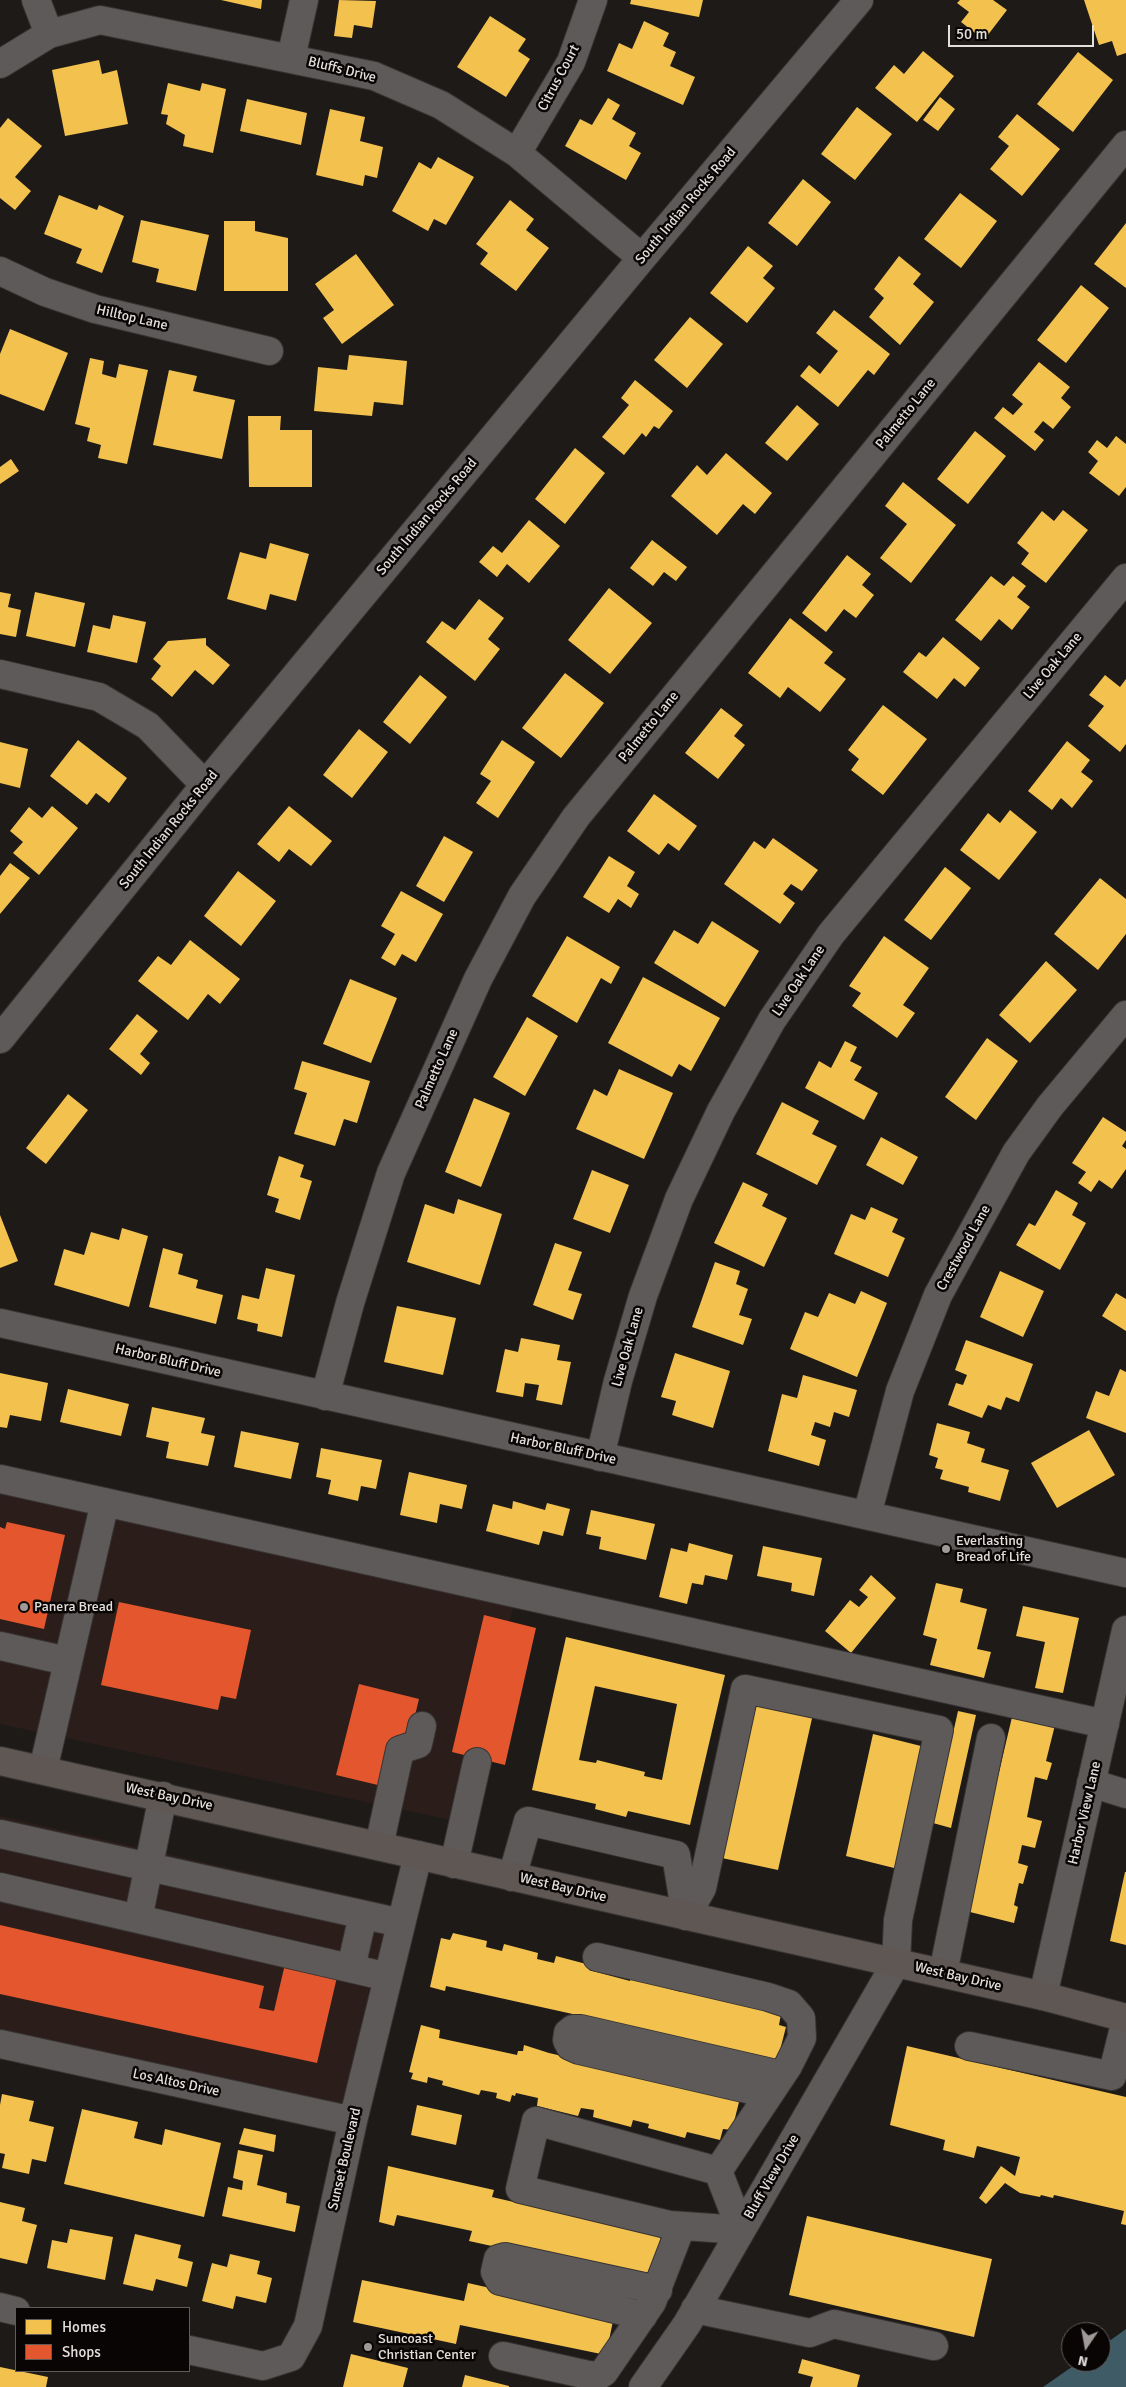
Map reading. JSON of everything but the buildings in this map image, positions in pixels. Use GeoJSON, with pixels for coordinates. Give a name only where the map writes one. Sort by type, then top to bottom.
{"type":"FeatureCollection","features":[{"type":"Feature","properties":{"kind":"main road","name":"West Bay Drive"},"geometry":{"type":"LineString","coordinates":[[0,1761],[163,1796],[418,1856],[943,1973],[1043,1996],[1126,2019]]}},
{"type":"Feature","properties":{"kind":"street"},"geometry":{"type":"LineString","coordinates":[[36,0],[49,34]]}},
{"type":"Feature","properties":{"kind":"street"},"geometry":{"type":"LineString","coordinates":[[291,58],[304,0]]}},
{"type":"Feature","properties":{"kind":"street","name":"Citrus Court"},"geometry":{"type":"LineString","coordinates":[[517,153],[571,62],[593,0]]}},
{"type":"Feature","properties":{"kind":"street","name":"South Indian Rocks Road"},"geometry":{"type":"LineString","coordinates":[[0,1039],[205,786],[642,258],[859,0]]}},
{"type":"Feature","properties":{"kind":"street","name":"Bluffs Drive"},"geometry":{"type":"LineString","coordinates":[[0,64],[49,34],[100,20],[374,76],[441,105],[517,153],[642,258]]}},
{"type":"Feature","properties":{"kind":"street","name":"Palmetto Lane"},"geometry":{"type":"LineString","coordinates":[[325,1396],[350,1303],[391,1173],[478,979],[522,896],[576,817],[1126,145]]}},
{"type":"Feature","properties":{"kind":"street","name":"Hilltop Lane"},"geometry":{"type":"LineString","coordinates":[[0,271],[45,292],[95,310],[269,351]]}},
{"type":"Feature","properties":{"kind":"street","name":"Live Oak Lane"},"geometry":{"type":"LineString","coordinates":[[600,1457],[618,1381],[643,1296],[679,1199],[721,1111],[772,1020],[831,934],[1126,578]]}},
{"type":"Feature","properties":{"kind":"street"},"geometry":{"type":"LineString","coordinates":[[0,674],[99,697],[148,726],[205,786]]}},
{"type":"Feature","properties":{"kind":"street","name":"Crestwood Lane"},"geometry":{"type":"LineString","coordinates":[[867,1515],[900,1392],[938,1295],[1016,1153],[1050,1106],[1126,1014]]}},
{"type":"Feature","properties":{"kind":"street","name":"Harbor Bluff Drive"},"geometry":{"type":"LineString","coordinates":[[0,1323],[1126,1573]]}},
{"type":"Feature","properties":{"kind":"street"},"geometry":{"type":"LineString","coordinates":[[0,1479],[1105,1724]]}},
{"type":"Feature","properties":{"kind":"street"},"geometry":{"type":"LineString","coordinates":[[43,1770],[105,1502]]}},
{"type":"Feature","properties":{"kind":"street","name":"Harbor View Lane"},"geometry":{"type":"LineString","coordinates":[[1043,1996],[1126,1630]]}},
{"type":"Feature","properties":{"kind":"street"},"geometry":{"type":"LineString","coordinates":[[0,1646],[67,1661]]}},
{"type":"Feature","properties":{"kind":"street"},"geometry":{"type":"LineString","coordinates":[[686,1916],[702,1888],[745,1688],[939,1730],[898,1920],[896,1963]]}},
{"type":"Feature","properties":{"kind":"street"},"geometry":{"type":"LineString","coordinates":[[379,1846],[400,1750],[418,1744],[422,1726]]}},
{"type":"Feature","properties":{"kind":"street"},"geometry":{"type":"LineString","coordinates":[[943,1973],[991,1738]]}},
{"type":"Feature","properties":{"kind":"street"},"geometry":{"type":"LineString","coordinates":[[454,1864],[477,1762]]}},
{"type":"Feature","properties":{"kind":"street"},"geometry":{"type":"LineString","coordinates":[[1091,1783],[1126,1794]]}},
{"type":"Feature","properties":{"kind":"street"},"geometry":{"type":"LineString","coordinates":[[138,1919],[163,1796]]}},
{"type":"Feature","properties":{"kind":"street"},"geometry":{"type":"LineString","coordinates":[[512,1877],[528,1821],[676,1855],[686,1916]]}},
{"type":"Feature","properties":{"kind":"street"},"geometry":{"type":"LineString","coordinates":[[0,1834],[401,1923]]}},
{"type":"Feature","properties":{"kind":"street","name":"Sunset Boulevard"},"geometry":{"type":"LineString","coordinates":[[190,2350],[263,2366],[291,2357],[308,2326],[352,2121],[418,1856]]}},
{"type":"Feature","properties":{"kind":"street"},"geometry":{"type":"LineString","coordinates":[[0,1888],[388,1977]]}},
{"type":"Feature","properties":{"kind":"street"},"geometry":{"type":"LineString","coordinates":[[351,1968],[363,1914]]}},
{"type":"Feature","properties":{"kind":"street"},"geometry":{"type":"LineString","coordinates":[[597,1957],[789,2004],[801,2018],[802,2038],[775,2085],[718,2170]]}},
{"type":"Feature","properties":{"kind":"street","name":"Bluff View Drive"},"geometry":{"type":"LineString","coordinates":[[643,2387],[695,2309],[896,1963]]}},
{"type":"Feature","properties":{"kind":"street"},"geometry":{"type":"LineString","coordinates":[[969,2046],[1112,2076],[1126,2019]]}},
{"type":"Feature","properties":{"kind":"street"},"geometry":{"type":"LineString","coordinates":[[573,2029],[581,2029],[775,2085],[579,2050],[570,2046],[567,2040],[568,2033],[573,2029]]}},
{"type":"Feature","properties":{"kind":"street","name":"Los Altos Drive"},"geometry":{"type":"LineString","coordinates":[[0,2044],[352,2121]]}},
{"type":"Feature","properties":{"kind":"street"},"geometry":{"type":"LineString","coordinates":[[536,2121],[718,2170],[741,2230],[681,2227],[520,2189],[536,2121]]}},
{"type":"Feature","properties":{"kind":"street"},"geometry":{"type":"LineString","coordinates":[[503,2356],[598,2376],[604,2372],[643,2316],[658,2290],[681,2227]]}},
{"type":"Feature","properties":{"kind":"street"},"geometry":{"type":"LineString","coordinates":[[643,2316],[500,2281],[495,2272],[498,2259],[505,2257],[658,2290]]}},
{"type":"Feature","properties":{"kind":"street"},"geometry":{"type":"LineString","coordinates":[[0,2307],[15,2311]]}},
{"type":"Feature","properties":{"kind":"street"},"geometry":{"type":"LineString","coordinates":[[695,2309],[810,2333],[834,2324],[934,2346]]}},
{"type":"Feature","properties":{"kind":"shaded area"},"geometry":{"type":"Polygon","coordinates":[[[0,1465],[359,1562],[519,1588],[451,1820],[0,1724],[0,1465]]]}},
{"type":"Feature","properties":{"kind":"shaded area"},"geometry":{"type":"Polygon","coordinates":[[[0,1816],[395,1906],[345,2108],[0,2032],[0,1816]]]}},
{"type":"Feature","properties":{"kind":"water"},"geometry":{"type":"Polygon","coordinates":[[[1126,2329],[1126,2387],[1043,2387],[1065,2372],[1111,2372],[1111,2340],[1126,2329]]]}},
{"type":"Feature","properties":{"kind":"place","name":"Everlasting Bread of Life"},"geometry":{"type":"Point","coordinates":[946,1549]}},
{"type":"Feature","properties":{"kind":"place","name":"Panera Bread"},"geometry":{"type":"Point","coordinates":[24,1607]}},
{"type":"Feature","properties":{"kind":"place","name":"Suncoast Christian Center"},"geometry":{"type":"Point","coordinates":[368,2347]}}]}
